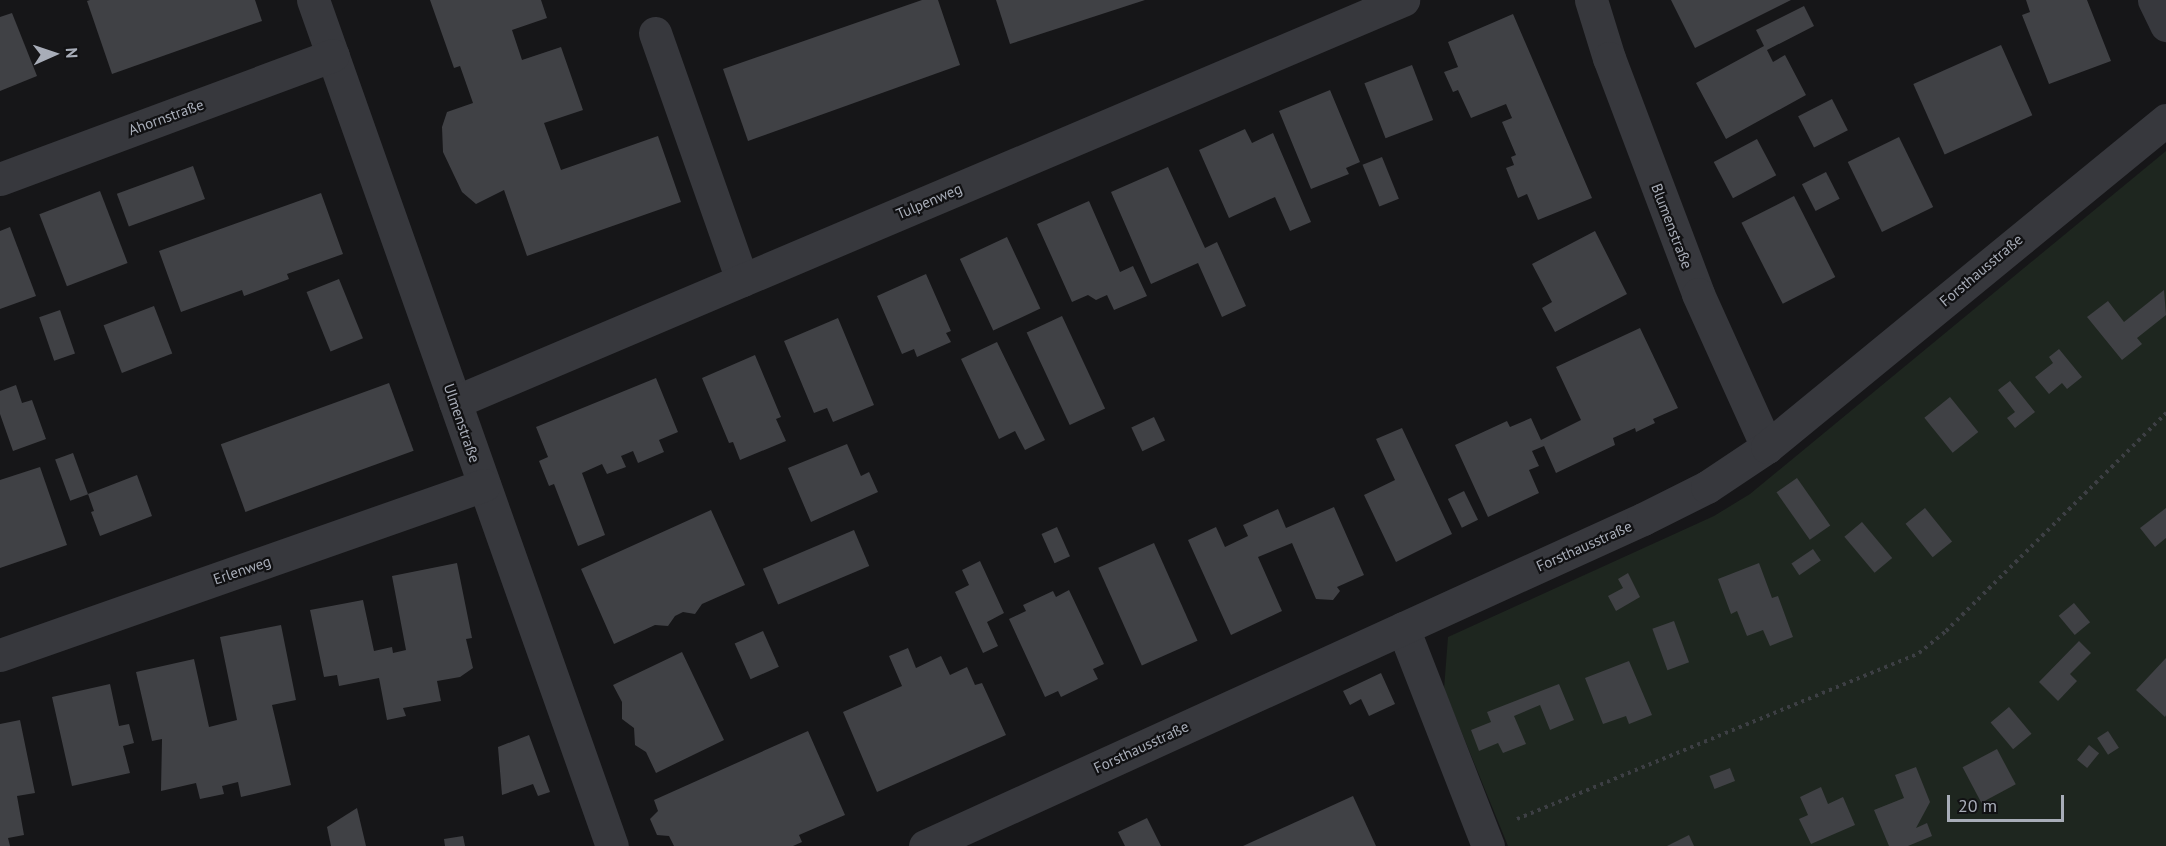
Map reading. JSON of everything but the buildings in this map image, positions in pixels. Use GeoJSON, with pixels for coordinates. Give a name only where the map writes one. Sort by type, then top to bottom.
{"type":"FeatureCollection","features":[{"type":"Feature","properties":{"kind":"street","name":"Ulmenstraße"},"geometry":{"type":"LineString","coordinates":[[313,0],[612,846]]}},
{"type":"Feature","properties":{"kind":"street","name":"Tulpenweg"},"geometry":{"type":"LineString","coordinates":[[455,402],[1402,0]]}},
{"type":"Feature","properties":{"kind":"street","name":"Blumenstraße"},"geometry":{"type":"LineString","coordinates":[[1591,0],[1613,68],[1698,294],[1767,447]]}},
{"type":"Feature","properties":{"kind":"street"},"geometry":{"type":"LineString","coordinates":[[2154,0],[2166,25]]}},
{"type":"Feature","properties":{"kind":"street"},"geometry":{"type":"LineString","coordinates":[[655,33],[742,280]]}},
{"type":"Feature","properties":{"kind":"street","name":"Ahornstraße"},"geometry":{"type":"LineString","coordinates":[[0,179],[333,55]]}},
{"type":"Feature","properties":{"kind":"street","name":"Forsthausstraße"},"geometry":{"type":"LineString","coordinates":[[925,846],[1643,519],[1707,487],[1767,447],[2166,120]]}},
{"type":"Feature","properties":{"kind":"street","name":"Erlenweg"},"geometry":{"type":"LineString","coordinates":[[0,655],[484,485]]}},
{"type":"Feature","properties":{"kind":"street"},"geometry":{"type":"LineString","coordinates":[[1403,628],[1486,839]]}},
{"type":"Feature","properties":{"kind":"path"},"geometry":{"type":"LineString","coordinates":[[1486,839],[1919,653],[1946,631],[2166,413]]}},
{"type":"Feature","properties":{"kind":"shaded area"},"geometry":{"type":"Polygon","coordinates":[[[2166,151],[2166,846],[1508,846],[1444,689],[1448,637],[1714,516],[1750,494],[2166,151]]]}}]}
